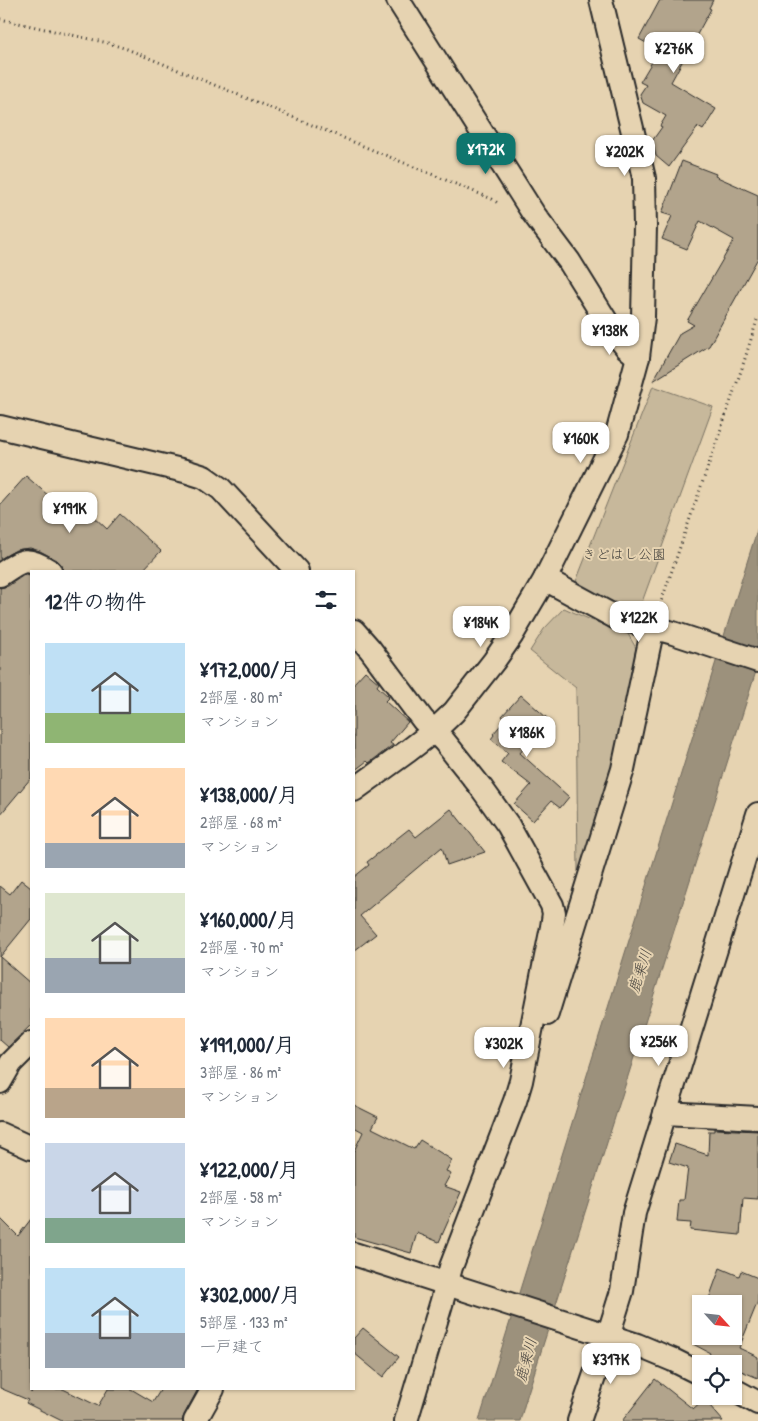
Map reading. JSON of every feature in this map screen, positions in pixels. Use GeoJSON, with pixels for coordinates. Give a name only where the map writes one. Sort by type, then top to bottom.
{"type":"FeatureCollection","features":[{"type":"Feature","properties":{"kind":"street"},"geometry":{"type":"LineString","coordinates":[[398,0],[532,213],[569,261],[610,327],[626,347],[638,357]]}},
{"type":"Feature","properties":{"kind":"street"},"geometry":{"type":"LineString","coordinates":[[355,789],[408,751],[454,712],[494,662],[546,579],[617,434],[638,357],[643,317],[644,178],[601,0]]}},
{"type":"Feature","properties":{"kind":"street"},"geometry":{"type":"LineString","coordinates":[[0,427],[185,470],[204,477],[220,489],[296,570]]}},
{"type":"Feature","properties":{"kind":"street"},"geometry":{"type":"LineString","coordinates":[[0,575],[21,561],[29,560],[48,570]]}},
{"type":"Feature","properties":{"kind":"street"},"geometry":{"type":"LineString","coordinates":[[546,579],[615,617],[663,630],[758,661]]}},
{"type":"Feature","properties":{"kind":"street"},"geometry":{"type":"LineString","coordinates":[[406,1421],[455,1287],[450,1267],[548,1011],[623,769],[663,630]]}},
{"type":"Feature","properties":{"kind":"street"},"geometry":{"type":"LineString","coordinates":[[355,632],[370,649],[423,720],[434,730],[480,786],[508,825],[552,905],[554,913],[552,927],[521,1081]]}},
{"type":"Feature","properties":{"kind":"street"},"geometry":{"type":"LineString","coordinates":[[579,1421],[601,1334],[622,1290],[634,1212],[758,814]]}},
{"type":"Feature","properties":{"kind":"street"},"geometry":{"type":"LineString","coordinates":[[4,1067],[30,1044]]}},
{"type":"Feature","properties":{"kind":"street"},"geometry":{"type":"LineString","coordinates":[[665,1113],[758,1118]]}},
{"type":"Feature","properties":{"kind":"street"},"geometry":{"type":"LineString","coordinates":[[0,1134],[30,1148]]}},
{"type":"Feature","properties":{"kind":"street"},"geometry":{"type":"LineString","coordinates":[[355,1254],[638,1346],[692,1370]]}},
{"type":"Feature","properties":{"kind":"street"},"geometry":{"type":"LineString","coordinates":[[195,1421],[212,1390]]}},
{"type":"Feature","properties":{"kind":"street"},"geometry":{"type":"LineString","coordinates":[[742,1394],[758,1403]]}},
{"type":"Feature","properties":{"kind":"path"},"geometry":{"type":"LineString","coordinates":[[0,18],[127,49],[492,199],[506,208]]}},
{"type":"Feature","properties":{"kind":"path"},"geometry":{"type":"LineString","coordinates":[[663,630],[758,317]]}},
{"type":"Feature","properties":{"kind":"green space","name":"きどはし公園"},"geometry":{"type":"Polygon","coordinates":[[[653,386],[713,407],[638,613],[575,584],[653,386]]]}},
{"type":"Feature","properties":{"kind":"green space"},"geometry":{"type":"Polygon","coordinates":[[[564,608],[628,634],[636,648],[617,762],[584,871],[578,871],[576,688],[530,651],[544,629],[564,608]]]}},
{"type":"Feature","properties":{"kind":"water","name":"鹿乗川"},"geometry":{"type":"Polygon","coordinates":[[[758,527],[758,665],[520,1421],[479,1421],[758,527]]]}},
{"type":"Feature","properties":{"kind":"building"},"geometry":{"type":"Polygon","coordinates":[[[660,0],[713,0],[709,8],[711,9],[671,82],[716,109],[703,130],[698,127],[669,167],[656,156],[652,141],[662,127],[660,126],[666,116],[643,103],[640,94],[646,85],[640,82],[659,50],[639,39],[660,0]]]}},
{"type":"Feature","properties":{"kind":"building"},"geometry":{"type":"Polygon","coordinates":[[[682,161],[716,174],[715,176],[758,195],[758,258],[709,346],[653,381],[680,333],[694,325],[687,321],[734,240],[700,221],[687,249],[662,239],[672,216],[662,213],[682,161]]]}},
{"type":"Feature","properties":{"kind":"building"},"geometry":{"type":"Polygon","coordinates":[[[26,476],[66,511],[76,500],[107,529],[120,514],[161,551],[143,570],[63,570],[62,565],[57,560],[30,548],[16,550],[0,559],[0,505],[26,476]]]}},
{"type":"Feature","properties":{"kind":"building"},"geometry":{"type":"Polygon","coordinates":[[[24,575],[30,576],[30,779],[0,815],[0,588],[8,586],[24,575]]]}},
{"type":"Feature","properties":{"kind":"building"},"geometry":{"type":"Polygon","coordinates":[[[365,671],[379,683],[377,686],[389,697],[385,701],[408,722],[390,743],[393,745],[369,763],[367,761],[355,770],[355,682],[365,671]]]}},
{"type":"Feature","properties":{"kind":"building"},"geometry":{"type":"Polygon","coordinates":[[[521,695],[547,718],[520,753],[569,797],[560,808],[551,801],[533,821],[514,804],[531,785],[501,762],[508,753],[491,739],[505,720],[502,716],[521,695]]]}},
{"type":"Feature","properties":{"kind":"building"},"geometry":{"type":"Polygon","coordinates":[[[451,809],[485,852],[447,865],[442,847],[360,916],[376,934],[355,950],[355,876],[369,865],[367,862],[409,829],[416,837],[451,809]]]}},
{"type":"Feature","properties":{"kind":"building"},"geometry":{"type":"Polygon","coordinates":[[[21,880],[30,887],[30,920],[0,957],[0,886],[10,894],[21,880]]]}},
{"type":"Feature","properties":{"kind":"building"},"geometry":{"type":"Polygon","coordinates":[[[0,957],[30,983],[30,1026],[8,1047],[0,1040],[0,957]]]}},
{"type":"Feature","properties":{"kind":"building"},"geometry":{"type":"Polygon","coordinates":[[[355,1106],[378,1117],[372,1128],[414,1149],[420,1140],[452,1160],[446,1171],[451,1173],[444,1186],[461,1192],[439,1242],[417,1233],[411,1253],[355,1237],[355,1149],[363,1132],[355,1128],[355,1106]]]}},
{"type":"Feature","properties":{"kind":"building"},"geometry":{"type":"Polygon","coordinates":[[[714,1129],[758,1131],[758,1199],[743,1198],[740,1235],[690,1230],[691,1223],[677,1222],[679,1200],[684,1200],[688,1168],[669,1162],[675,1144],[708,1155],[709,1131],[714,1131],[714,1129]]]}},
{"type":"Feature","properties":{"kind":"building"},"geometry":{"type":"Polygon","coordinates":[[[0,1218],[18,1236],[30,1220],[31,1393],[32,1390],[65,1390],[98,1406],[107,1390],[133,1390],[153,1402],[160,1390],[197,1390],[182,1421],[62,1421],[26,1403],[28,1400],[0,1388],[0,1218]]]}},
{"type":"Feature","properties":{"kind":"building"},"geometry":{"type":"Polygon","coordinates":[[[720,1268],[739,1276],[741,1271],[758,1278],[758,1301],[742,1341],[742,1295],[710,1295],[720,1268]]]}},
{"type":"Feature","properties":{"kind":"building"},"geometry":{"type":"Polygon","coordinates":[[[363,1328],[399,1357],[383,1377],[355,1354],[355,1337],[363,1328]]]}},
{"type":"Feature","properties":{"kind":"building"},"geometry":{"type":"Polygon","coordinates":[[[695,1345],[740,1345],[739,1348],[758,1357],[758,1378],[742,1371],[742,1355],[709,1355],[710,1353],[695,1345]]]}},
{"type":"Feature","properties":{"kind":"building"},"geometry":{"type":"Polygon","coordinates":[[[655,1379],[693,1409],[697,1405],[709,1405],[723,1421],[622,1421],[655,1379]]]}}]}
